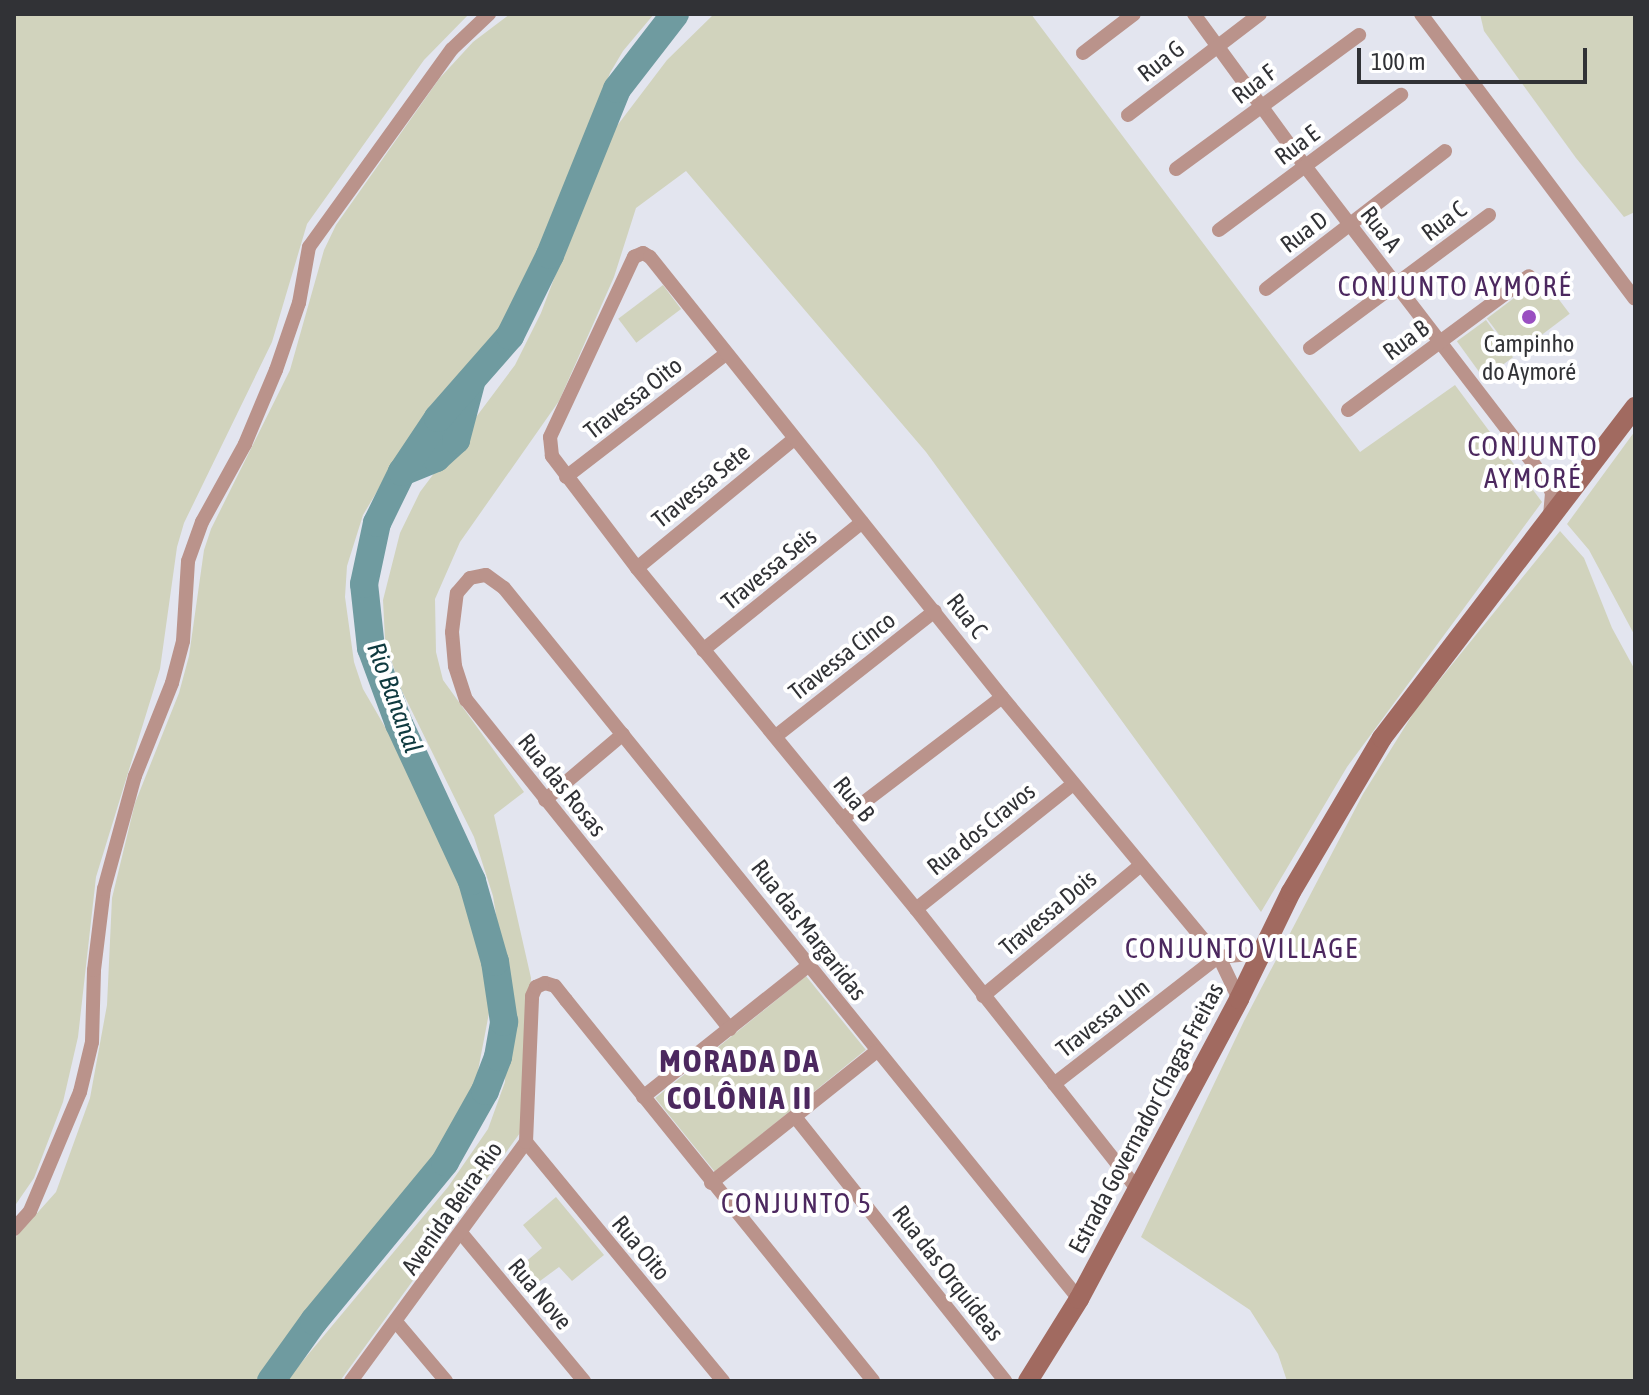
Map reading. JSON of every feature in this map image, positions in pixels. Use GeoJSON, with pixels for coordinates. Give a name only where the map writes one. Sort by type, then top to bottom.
{"type":"FeatureCollection","features":[{"type":"Feature","properties":{"kind":"main road","name":"Estrada Governador Chagas Freitas"},"geometry":{"type":"LineString","coordinates":[[1028,1381],[1079,1299],[1314,851],[1382,738],[1635,407]]}},
{"type":"Feature","properties":{"kind":"street"},"geometry":{"type":"LineString","coordinates":[[14,1229],[30,1211],[80,1092],[92,1042],[94,970],[104,889],[135,776],[172,683],[183,641],[188,561],[202,522],[245,444],[276,370],[299,303],[309,247],[452,49],[489,14]]}},
{"type":"Feature","properties":{"kind":"street"},"geometry":{"type":"LineString","coordinates":[[1083,53],[1134,14]]}},
{"type":"Feature","properties":{"kind":"street","name":"Rua A"},"geometry":{"type":"LineString","coordinates":[[1194,14],[1305,166],[1543,475]]}},
{"type":"Feature","properties":{"kind":"street","name":"Rua G"},"geometry":{"type":"LineString","coordinates":[[1128,115],[1260,14]]}},
{"type":"Feature","properties":{"kind":"street"},"geometry":{"type":"LineString","coordinates":[[1421,14],[1635,299]]}},
{"type":"Feature","properties":{"kind":"street","name":"Rua F"},"geometry":{"type":"LineString","coordinates":[[1176,169],[1359,35]]}},
{"type":"Feature","properties":{"kind":"street","name":"Rua E"},"geometry":{"type":"LineString","coordinates":[[1219,230],[1401,95]]}},
{"type":"Feature","properties":{"kind":"street","name":"Rua D"},"geometry":{"type":"LineString","coordinates":[[1266,289],[1445,151]]}},
{"type":"Feature","properties":{"kind":"street","name":"Rua C"},"geometry":{"type":"LineString","coordinates":[[1310,348],[1489,215]]}},
{"type":"Feature","properties":{"kind":"street","name":"Rua C"},"geometry":{"type":"LineString","coordinates":[[552,431],[631,261],[645,253],[1002,697],[1219,958],[1239,999]]}},
{"type":"Feature","properties":{"kind":"street","name":"Rua B"},"geometry":{"type":"LineString","coordinates":[[1348,410],[1529,276]]}},
{"type":"Feature","properties":{"kind":"street","name":"Travessa Oito"},"geometry":{"type":"LineString","coordinates":[[566,477],[726,354]]}},
{"type":"Feature","properties":{"kind":"street","name":"Rua B"},"geometry":{"type":"LineString","coordinates":[[552,431],[549,448],[566,477],[703,650],[916,909],[1138,1190]]}},
{"type":"Feature","properties":{"kind":"street","name":"Travessa Sete"},"geometry":{"type":"LineString","coordinates":[[637,568],[794,439]]}},
{"type":"Feature","properties":{"kind":"street"},"geometry":{"type":"LineString","coordinates":[[1543,475],[1560,486],[1576,483]]}},
{"type":"Feature","properties":{"kind":"street"},"geometry":{"type":"LineString","coordinates":[[1543,475],[1552,496],[1549,521]]}},
{"type":"Feature","properties":{"kind":"street","name":"Travessa Seis"},"geometry":{"type":"LineString","coordinates":[[703,650],[862,522]]}},
{"type":"Feature","properties":{"kind":"street","name":"Rua das Rosas"},"geometry":{"type":"LineString","coordinates":[[504,588],[492,578],[478,576],[466,581],[457,593],[452,632],[455,666],[466,700],[730,1029]]}},
{"type":"Feature","properties":{"kind":"street","name":"Rua das Margaridas"},"geometry":{"type":"LineString","coordinates":[[504,588],[1079,1299]]}},
{"type":"Feature","properties":{"kind":"street","name":"Travessa Cinco"},"geometry":{"type":"LineString","coordinates":[[776,736],[935,611]]}},
{"type":"Feature","properties":{"kind":"street"},"geometry":{"type":"LineString","coordinates":[[842,819],[1002,697]]}},
{"type":"Feature","properties":{"kind":"street"},"geometry":{"type":"LineString","coordinates":[[545,800],[623,734]]}},
{"type":"Feature","properties":{"kind":"street","name":"Rua dos Cravos"},"geometry":{"type":"LineString","coordinates":[[916,909],[1073,784]]}},
{"type":"Feature","properties":{"kind":"street","name":"Travessa Dois"},"geometry":{"type":"LineString","coordinates":[[983,996],[1141,865]]}},
{"type":"Feature","properties":{"kind":"street"},"geometry":{"type":"LineString","coordinates":[[1219,958],[1260,953]]}},
{"type":"Feature","properties":{"kind":"street","name":"Travessa Um"},"geometry":{"type":"LineString","coordinates":[[1054,1084],[1219,958]]}},
{"type":"Feature","properties":{"kind":"street"},"geometry":{"type":"LineString","coordinates":[[810,964],[643,1097],[873,1381]]}},
{"type":"Feature","properties":{"kind":"street","name":"Avenida Beira-Rio"},"geometry":{"type":"LineString","coordinates":[[351,1381],[397,1323],[526,1142],[533,991],[542,984],[555,986],[643,1097]]}},
{"type":"Feature","properties":{"kind":"street"},"geometry":{"type":"LineString","coordinates":[[711,1183],[877,1051]]}},
{"type":"Feature","properties":{"kind":"street","name":"Rua das Orquídeas"},"geometry":{"type":"LineString","coordinates":[[796,1118],[1005,1381]]}},
{"type":"Feature","properties":{"kind":"street","name":"Rua Oito"},"geometry":{"type":"LineString","coordinates":[[526,1142],[723,1381]]}},
{"type":"Feature","properties":{"kind":"street","name":"Rua Nove"},"geometry":{"type":"LineString","coordinates":[[462,1234],[584,1381]]}},
{"type":"Feature","properties":{"kind":"street"},"geometry":{"type":"LineString","coordinates":[[397,1323],[446,1381]]}},
{"type":"Feature","properties":{"kind":"green space"},"geometry":{"type":"Polygon","coordinates":[[[14,14],[469,14],[424,60],[307,224],[272,342],[184,523],[177,547],[160,669],[96,877],[78,1037],[63,1102],[34,1178],[14,1207],[14,14]]]}},
{"type":"Feature","properties":{"kind":"green space"},"geometry":{"type":"Polygon","coordinates":[[[510,14],[654,14],[623,51],[610,73],[541,254],[518,301],[498,335],[439,403],[388,473],[363,515],[347,566],[345,597],[354,662],[363,689],[428,801],[472,913],[488,982],[489,1013],[477,1076],[461,1116],[433,1165],[315,1305],[256,1381],[14,1381],[14,1239],[56,1192],[90,1098],[107,1005],[112,898],[135,803],[179,693],[189,656],[204,550],[211,529],[290,370],[324,250],[336,225],[439,79],[473,42],[510,14]]]}},
{"type":"Feature","properties":{"kind":"green space"},"geometry":{"type":"Polygon","coordinates":[[[714,14],[1031,14],[1360,452],[1455,385],[1542,502],[1347,767],[1261,912],[926,452],[686,171],[636,208],[614,277],[559,401],[460,542],[435,599],[436,652],[443,680],[524,792],[494,815],[531,978],[520,1133],[340,1381],[286,1381],[448,1187],[488,1129],[505,1082],[508,990],[493,896],[474,837],[400,687],[385,640],[383,600],[400,533],[420,492],[515,365],[541,313],[607,139],[667,60],[714,14]]]}},
{"type":"Feature","properties":{"kind":"green space"},"geometry":{"type":"Polygon","coordinates":[[[1480,14],[1635,14],[1635,212],[1624,217],[1576,158],[1484,31],[1480,14]]]}},
{"type":"Feature","properties":{"kind":"green space","name":"Campinho do Aymoré"},"geometry":{"type":"Polygon","coordinates":[[[1542,277],[1570,314],[1515,355],[1487,319],[1542,277]]]}},
{"type":"Feature","properties":{"kind":"green space"},"geometry":{"type":"Polygon","coordinates":[[[663,285],[681,309],[636,343],[618,319],[663,285]]]}},
{"type":"Feature","properties":{"kind":"green space"},"geometry":{"type":"Polygon","coordinates":[[[1486,320],[1513,357],[1484,378],[1457,341],[1486,320]]]}},
{"type":"Feature","properties":{"kind":"green space"},"geometry":{"type":"Polygon","coordinates":[[[1635,431],[1635,636],[1589,550],[1567,524],[1635,431]]]}},
{"type":"Feature","properties":{"kind":"green space"},"geometry":{"type":"Polygon","coordinates":[[[1560,531],[1584,558],[1612,628],[1635,670],[1635,1381],[1287,1381],[1278,1354],[1250,1310],[1141,1237],[1244,1021],[1363,794],[1416,709],[1560,531]]]}},
{"type":"Feature","properties":{"kind":"green space"},"geometry":{"type":"Polygon","coordinates":[[[806,976],[866,1050],[715,1172],[655,1098],[806,976]]]}},
{"type":"Feature","properties":{"kind":"green space"},"geometry":{"type":"Polygon","coordinates":[[[556,1197],[604,1255],[572,1281],[559,1267],[525,1292],[511,1274],[542,1248],[523,1225],[556,1197]]]}},
{"type":"Feature","properties":{"kind":"waterway","name":"Rio Bananal"},"geometry":{"type":"LineString","coordinates":[[271,1381],[314,1321],[445,1162],[485,1091],[498,1057],[504,1022],[495,962],[472,881],[399,724],[371,648],[364,584],[377,523],[402,472],[438,418],[510,336],[550,255],[617,89],[675,14]]}},
{"type":"Feature","properties":{"kind":"waterway"},"geometry":{"type":"LineString","coordinates":[[402,472],[436,458],[456,440],[471,383]]}},
{"type":"Feature","properties":{"kind":"place","name":"Campinho do Aymoré"},"geometry":{"type":"Point","coordinates":[1529,317]}},
{"type":"Feature","properties":{"kind":"district","name":"CONJUNTO AYMORÉ"},"geometry":{"type":"Point","coordinates":[1455,286]}},
{"type":"Feature","properties":{"kind":"district","name":"CONJUNTO AYMORÉ"},"geometry":{"type":"Point","coordinates":[1533,462]}},
{"type":"Feature","properties":{"kind":"district","name":"CONJUNTO VILLAGE"},"geometry":{"type":"Point","coordinates":[1242,948]}},
{"type":"Feature","properties":{"kind":"district","name":"MORADA DA COLÔNIA II"},"geometry":{"type":"Point","coordinates":[740,1080]}},
{"type":"Feature","properties":{"kind":"district","name":"CONJUNTO 5"},"geometry":{"type":"Point","coordinates":[797,1203]}}]}
